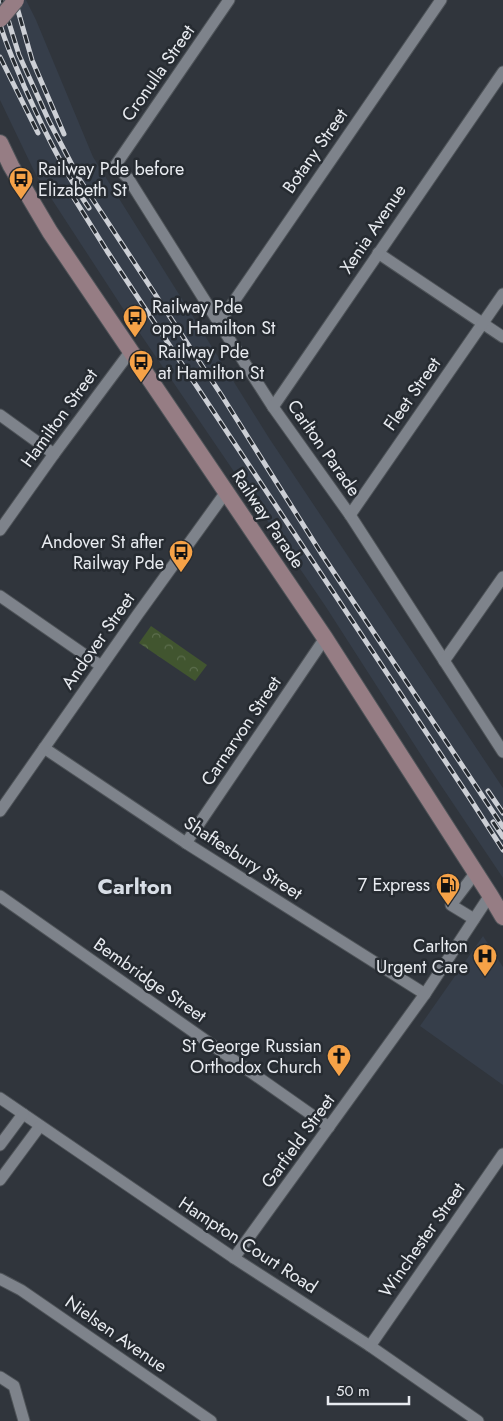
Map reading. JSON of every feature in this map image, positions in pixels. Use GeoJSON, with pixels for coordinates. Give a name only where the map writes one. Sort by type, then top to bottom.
{"type":"FeatureCollection","features":[{"type":"Feature","properties":{"kind":"main road"},"geometry":{"type":"LineString","coordinates":[[0,19],[16,0]]}},
{"type":"Feature","properties":{"kind":"main road","name":"Railway Parade"},"geometry":{"type":"LineString","coordinates":[[0,143],[20,182],[50,232],[324,638],[476,872],[503,917]]}},
{"type":"Feature","properties":{"kind":"street","name":"Cronulla Street"},"geometry":{"type":"LineString","coordinates":[[115,166],[229,0]]}},
{"type":"Feature","properties":{"kind":"street","name":"Botany Street"},"geometry":{"type":"LineString","coordinates":[[218,323],[441,0]]}},
{"type":"Feature","properties":{"kind":"street","name":"Xenia Avenue"},"geometry":{"type":"LineString","coordinates":[[273,407],[503,72]]}},
{"type":"Feature","properties":{"kind":"street","name":"Carlton Parade"},"geometry":{"type":"LineString","coordinates":[[115,166],[128,178],[218,323],[273,407],[350,515],[503,752]]}},
{"type":"Feature","properties":{"kind":"street"},"geometry":{"type":"LineString","coordinates":[[378,253],[503,337]]}},
{"type":"Feature","properties":{"kind":"street","name":"Fleet Street"},"geometry":{"type":"LineString","coordinates":[[350,515],[503,294]]}},
{"type":"Feature","properties":{"kind":"street","name":"Hamilton Street"},"geometry":{"type":"LineString","coordinates":[[0,530],[130,352]]}},
{"type":"Feature","properties":{"kind":"street"},"geometry":{"type":"LineString","coordinates":[[0,415],[54,454]]}},
{"type":"Feature","properties":{"kind":"street","name":"Andover Street"},"geometry":{"type":"LineString","coordinates":[[0,811],[4,796],[44,748],[226,492]]}},
{"type":"Feature","properties":{"kind":"street"},"geometry":{"type":"LineString","coordinates":[[444,661],[503,576]]}},
{"type":"Feature","properties":{"kind":"street"},"geometry":{"type":"LineString","coordinates":[[0,596],[101,666]]}},
{"type":"Feature","properties":{"kind":"street","name":"Carnarvon Street"},"geometry":{"type":"LineString","coordinates":[[186,843],[324,638]]}},
{"type":"Feature","properties":{"kind":"street","name":"Shaftesbury Street"},"geometry":{"type":"LineString","coordinates":[[44,748],[186,843],[425,994]]}},
{"type":"Feature","properties":{"kind":"street"},"geometry":{"type":"LineString","coordinates":[[474,919],[452,904],[476,872]]}},
{"type":"Feature","properties":{"kind":"street","name":"Garfield Street"},"geometry":{"type":"LineString","coordinates":[[234,1258],[425,994],[490,895]]}},
{"type":"Feature","properties":{"kind":"street","name":"Bembridge Street"},"geometry":{"type":"LineString","coordinates":[[0,896],[329,1127]]}},
{"type":"Feature","properties":{"kind":"street","name":"Hampton Court Road"},"geometry":{"type":"LineString","coordinates":[[0,1098],[234,1258],[370,1346],[478,1421]]}},
{"type":"Feature","properties":{"kind":"street"},"geometry":{"type":"LineString","coordinates":[[0,1145],[23,1114]]}},
{"type":"Feature","properties":{"kind":"street"},"geometry":{"type":"LineString","coordinates":[[0,1180],[40,1126]]}},
{"type":"Feature","properties":{"kind":"street","name":"Winchester Street"},"geometry":{"type":"LineString","coordinates":[[370,1346],[503,1154]]}},
{"type":"Feature","properties":{"kind":"street","name":"Nielsen Avenue"},"geometry":{"type":"LineString","coordinates":[[0,1278],[21,1290],[211,1421]]}},
{"type":"Feature","properties":{"kind":"street"},"geometry":{"type":"LineString","coordinates":[[0,1376],[14,1386],[24,1421]]}},
{"type":"Feature","properties":{"kind":"shaded area"},"geometry":{"type":"Polygon","coordinates":[[[0,0],[26,0],[93,157],[269,438],[503,788],[503,878],[430,769],[326,607],[122,307],[36,175],[0,100],[0,0]]]}},
{"type":"Feature","properties":{"kind":"shaded area"},"geometry":{"type":"Polygon","coordinates":[[[483,936],[503,967],[503,1085],[420,1026],[483,936]]]}},
{"type":"Feature","properties":{"kind":"green space"},"geometry":{"type":"Polygon","coordinates":[[[151,626],[207,665],[195,681],[139,643],[151,626]]]}},
{"type":"Feature","properties":{"kind":"railway"},"geometry":{"type":"LineString","coordinates":[[2,0],[19,55],[49,121],[80,180],[222,396],[321,553],[503,827]]}},
{"type":"Feature","properties":{"kind":"railway"},"geometry":{"type":"LineString","coordinates":[[15,0],[32,60],[64,134]]}},
{"type":"Feature","properties":{"kind":"railway"},"geometry":{"type":"LineString","coordinates":[[0,24],[24,86],[46,133],[62,164],[89,208]]}},
{"type":"Feature","properties":{"kind":"railway"},"geometry":{"type":"LineString","coordinates":[[0,57],[38,133]]}},
{"type":"Feature","properties":{"kind":"railway"},"geometry":{"type":"LineString","coordinates":[[72,195],[107,251],[503,850]]}},
{"type":"Feature","properties":{"kind":"railway"},"geometry":{"type":"LineString","coordinates":[[488,791],[503,813]]}},
{"type":"Feature","properties":{"kind":"railway"},"geometry":{"type":"LineString","coordinates":[[493,822],[503,837]]}},
{"type":"Feature","properties":{"kind":"place","name":"Railway Pde before Elizabeth St"},"geometry":{"type":"Point","coordinates":[21,200]}},
{"type":"Feature","properties":{"kind":"place","name":"Railway Pde opp Hamilton St"},"geometry":{"type":"Point","coordinates":[135,338]}},
{"type":"Feature","properties":{"kind":"place","name":"Railway Pde at Hamilton St"},"geometry":{"type":"Point","coordinates":[141,383]}},
{"type":"Feature","properties":{"kind":"place","name":"Andover St after Railway Pde"},"geometry":{"type":"Point","coordinates":[181,573]}},
{"type":"Feature","properties":{"kind":"place","name":"7 Express"},"geometry":{"type":"Point","coordinates":[448,906]}},
{"type":"Feature","properties":{"kind":"place","name":"Carlton Urgent Care"},"geometry":{"type":"Point","coordinates":[485,977]}},
{"type":"Feature","properties":{"kind":"place","name":"St George Russian Orthodox Church"},"geometry":{"type":"Point","coordinates":[339,1077]}},
{"type":"Feature","properties":{"kind":"district","name":"Carlton"},"geometry":{"type":"Point","coordinates":[135,886]}}]}
